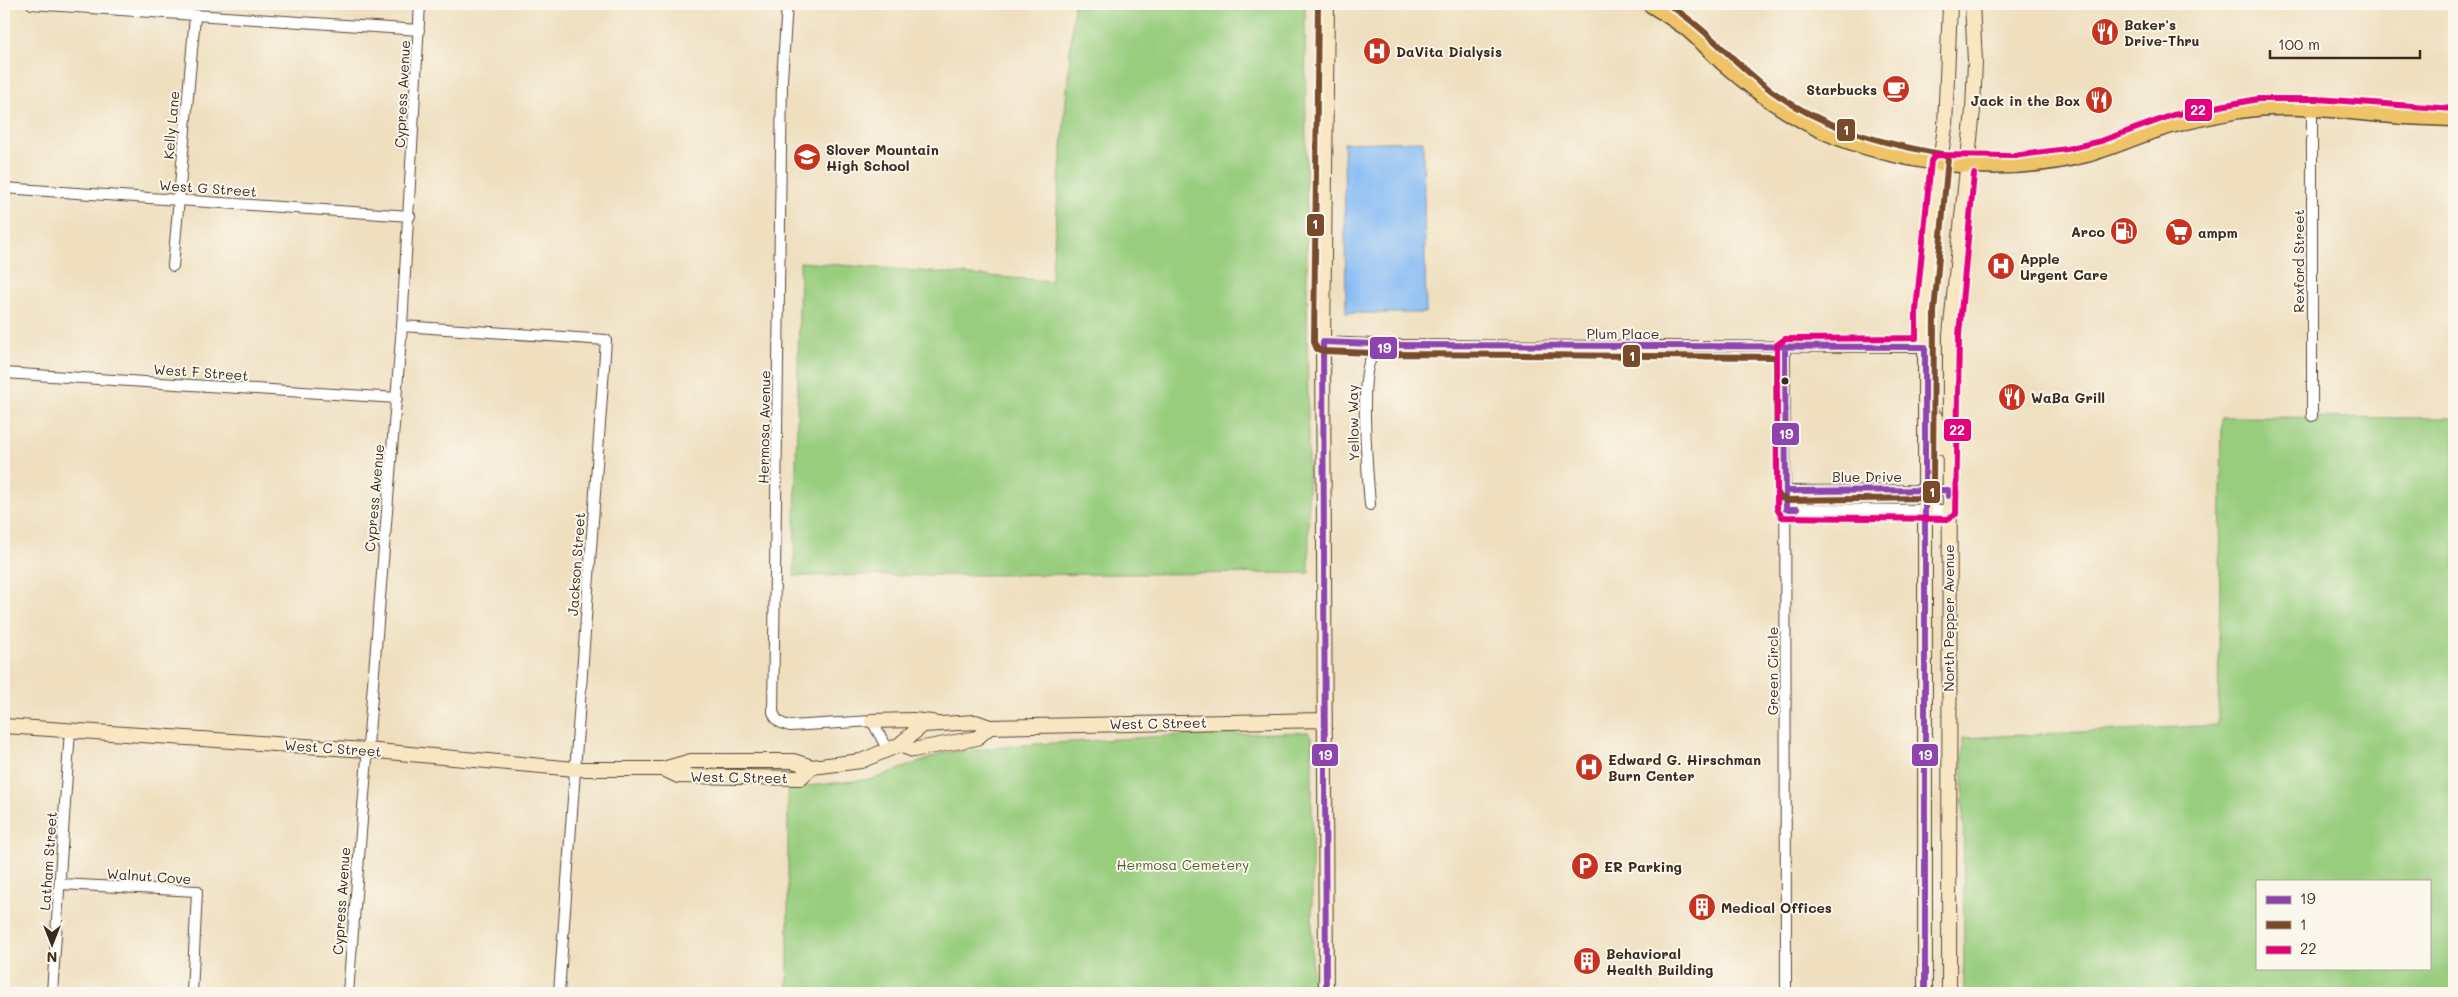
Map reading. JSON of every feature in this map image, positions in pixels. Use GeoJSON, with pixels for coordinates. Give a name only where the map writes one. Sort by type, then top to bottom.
{"type":"FeatureCollection","features":[{"type":"Feature","properties":{"kind":"main road"},"geometry":{"type":"LineString","coordinates":[[1651,4],[1684,26],[1759,92],[1790,114],[1835,136],[1886,152],[1940,162],[1966,165],[2034,164],[2058,160],[2088,154],[2156,130],[2207,117],[2275,106],[2312,106],[2394,116],[2454,118]]}},
{"type":"Feature","properties":{"kind":"street"},"geometry":{"type":"LineString","coordinates":[[32,4],[419,30]]}},
{"type":"Feature","properties":{"kind":"street","name":"Cypress Avenue"},"geometry":{"type":"LineString","coordinates":[[348,993],[366,750],[397,398],[410,216],[420,4]]}},
{"type":"Feature","properties":{"kind":"street","name":"Hermosa Avenue"},"geometry":{"type":"LineString","coordinates":[[787,4],[782,80],[773,712],[775,718],[782,724],[790,726],[872,721]]}},
{"type":"Feature","properties":{"kind":"street"},"geometry":{"type":"LineString","coordinates":[[1326,993],[1323,342],[1327,4]]}},
{"type":"Feature","properties":{"kind":"street","name":"North Pepper Avenue"},"geometry":{"type":"LineString","coordinates":[[1925,993],[1924,347],[1925,312],[1947,92],[1950,4]]}},
{"type":"Feature","properties":{"kind":"street","name":"North Pepper Avenue"},"geometry":{"type":"LineString","coordinates":[[1949,993],[1948,450],[1950,318],[1974,97],[1972,4]]}},
{"type":"Feature","properties":{"kind":"street","name":"Kelly Lane"},"geometry":{"type":"LineString","coordinates":[[173,266],[195,16]]}},
{"type":"Feature","properties":{"kind":"street","name":"Rexford Street"},"geometry":{"type":"LineString","coordinates":[[2312,106],[2312,416]]}},
{"type":"Feature","properties":{"kind":"street","name":"West G Street"},"geometry":{"type":"LineString","coordinates":[[4,188],[410,216]]}},
{"type":"Feature","properties":{"kind":"street","name":"Jackson Street"},"geometry":{"type":"LineString","coordinates":[[402,326],[606,340],[559,993]]}},
{"type":"Feature","properties":{"kind":"street","name":"Plum Place"},"geometry":{"type":"LineString","coordinates":[[1323,342],[1374,344],[1383,348],[1403,345],[1785,348],[1924,347]]}},
{"type":"Feature","properties":{"kind":"street","name":"Yellow Way"},"geometry":{"type":"LineString","coordinates":[[1370,505],[1366,458],[1366,375],[1369,361],[1374,354],[1383,348]]}},
{"type":"Feature","properties":{"kind":"street","name":"Green Circle"},"geometry":{"type":"LineString","coordinates":[[1785,348],[1786,993]]}},
{"type":"Feature","properties":{"kind":"street","name":"West F Street"},"geometry":{"type":"LineString","coordinates":[[4,372],[397,398]]}},
{"type":"Feature","properties":{"kind":"street"},"geometry":{"type":"LineString","coordinates":[[1925,404],[1934,417],[1942,448],[1948,450]]}},
{"type":"Feature","properties":{"kind":"street","name":"Blue Drive"},"geometry":{"type":"LineString","coordinates":[[1786,491],[1948,490]]}},
{"type":"Feature","properties":{"kind":"street"},"geometry":{"type":"LineString","coordinates":[[1786,509],[1948,510]]}},
{"type":"Feature","properties":{"kind":"street"},"geometry":{"type":"LineString","coordinates":[[872,721],[912,720],[938,722]]}},
{"type":"Feature","properties":{"kind":"street","name":"West C Street"},"geometry":{"type":"LineString","coordinates":[[4,726],[366,750],[575,769],[663,769],[691,761],[793,761],[812,767],[861,761],[893,747],[923,725],[938,722],[976,722],[990,727],[1325,720]]}},
{"type":"Feature","properties":{"kind":"street"},"geometry":{"type":"LineString","coordinates":[[872,721],[893,747]]}},
{"type":"Feature","properties":{"kind":"street","name":"West C Street"},"geometry":{"type":"LineString","coordinates":[[893,747],[913,750],[968,740],[977,738],[990,727]]}},
{"type":"Feature","properties":{"kind":"street","name":"Latham Street"},"geometry":{"type":"LineString","coordinates":[[52,993],[70,730]]}},
{"type":"Feature","properties":{"kind":"street","name":"Walnut Cove"},"geometry":{"type":"LineString","coordinates":[[60,884],[197,891],[192,993]]}},
{"type":"Feature","properties":{"kind":"green space"},"geometry":{"type":"Polygon","coordinates":[[[1074,4],[1305,4],[1309,573],[794,576],[800,262],[1051,281],[1074,4]]]}},
{"type":"Feature","properties":{"kind":"green space"},"geometry":{"type":"Polygon","coordinates":[[[2222,417],[2454,418],[2454,993],[1964,993],[1963,738],[2218,725],[2222,417]]]}},
{"type":"Feature","properties":{"kind":"green space","name":"Hermosa Cemetery"},"geometry":{"type":"Polygon","coordinates":[[[1308,732],[1312,739],[1312,993],[788,993],[788,788],[873,779],[943,753],[1024,745],[1164,736],[1308,732]]]}},
{"type":"Feature","properties":{"kind":"water"},"geometry":{"type":"Polygon","coordinates":[[[1423,141],[1426,313],[1346,313],[1344,143],[1423,141]]]}},
{"type":"Feature","properties":{"kind":"transit line","name":"1"},"geometry":{"type":"LineString","coordinates":[[1318,4],[1314,342],[1317,349],[1323,351],[1372,353],[1383,357],[1394,354],[1776,357],[1777,491],[1780,497],[1786,500],[1928,498],[1933,490],[1934,312],[1948,158],[1942,154],[1870,138],[1824,121],[1802,110],[1760,82],[1704,31],[1667,4]]}},
{"type":"Feature","properties":{"kind":"transit line","name":"22"},"geometry":{"type":"LineString","coordinates":[[1974,174],[1959,335],[1956,514],[1948,519],[1782,517],[1777,509],[1777,345],[1785,339],[1916,338],[1916,311],[1931,161],[1935,155],[2013,156],[2067,149],[2101,141],[2173,115],[2258,99],[2317,99],[2454,109]]}},
{"type":"Feature","properties":{"kind":"transit line","name":"19"},"geometry":{"type":"LineString","coordinates":[[1326,993],[1323,342],[1374,344],[1383,348],[1393,345],[1925,347],[1925,993]]}},
{"type":"Feature","properties":{"kind":"transit line","name":"19"},"geometry":{"type":"LineString","coordinates":[[1785,348],[1786,509],[1797,509]]}},
{"type":"Feature","properties":{"kind":"transit line","name":"19"},"geometry":{"type":"LineString","coordinates":[[1786,491],[1948,490],[1948,496]]}},
{"type":"Feature","properties":{"kind":"place","name":"Baker's Drive-Thru"},"geometry":{"type":"Point","coordinates":[2105,32]}},
{"type":"Feature","properties":{"kind":"place","name":"DaVita Dialysis"},"geometry":{"type":"Point","coordinates":[1377,51]}},
{"type":"Feature","properties":{"kind":"place","name":"Starbucks"},"geometry":{"type":"Point","coordinates":[1896,89]}},
{"type":"Feature","properties":{"kind":"place","name":"Jack in the Box"},"geometry":{"type":"Point","coordinates":[2099,100]}},
{"type":"Feature","properties":{"kind":"place","name":"Slover Mountain High School"},"geometry":{"type":"Point","coordinates":[807,157]}},
{"type":"Feature","properties":{"kind":"place","name":"Arco"},"geometry":{"type":"Point","coordinates":[2124,231]}},
{"type":"Feature","properties":{"kind":"place","name":"ampm"},"geometry":{"type":"Point","coordinates":[2179,232]}},
{"type":"Feature","properties":{"kind":"place","name":"Apple Urgent Care"},"geometry":{"type":"Point","coordinates":[2001,266]}},
{"type":"Feature","properties":{"kind":"place","name":"WaBa Grill"},"geometry":{"type":"Point","coordinates":[2012,397]}},
{"type":"Feature","properties":{"kind":"place","name":"Edward G. Hirschman Burn Center"},"geometry":{"type":"Point","coordinates":[1589,767]}},
{"type":"Feature","properties":{"kind":"place","name":"ER Parking"},"geometry":{"type":"Point","coordinates":[1585,866]}},
{"type":"Feature","properties":{"kind":"place","name":"Medical Offices"},"geometry":{"type":"Point","coordinates":[1702,907]}},
{"type":"Feature","properties":{"kind":"place","name":"Behavioral Health Building"},"geometry":{"type":"Point","coordinates":[1587,961]}}]}
